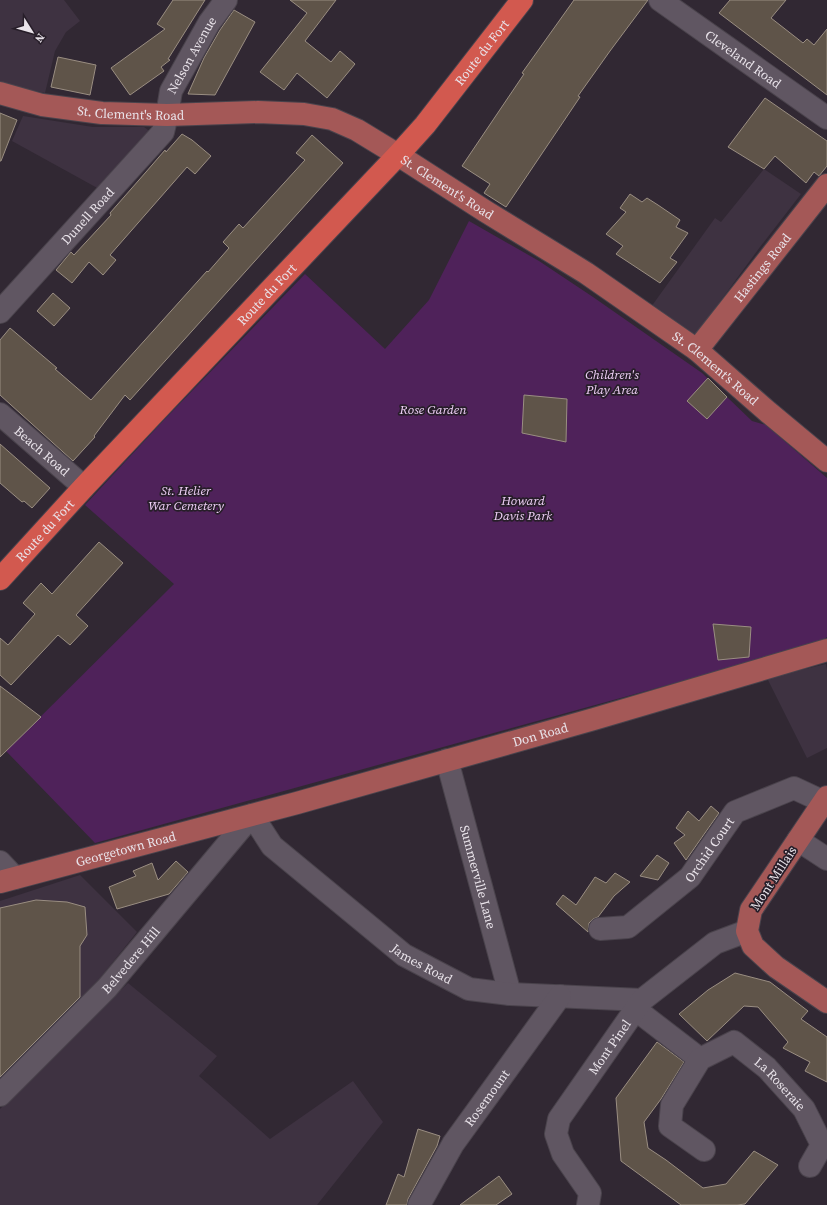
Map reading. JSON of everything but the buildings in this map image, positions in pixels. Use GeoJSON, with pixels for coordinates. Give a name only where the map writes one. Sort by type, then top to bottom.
{"type":"FeatureCollection","features":[{"type":"Feature","properties":{"kind":"highway","name":"Route du Fort"},"geometry":{"type":"LineString","coordinates":[[0,579],[84,487],[398,155],[425,125],[522,0]]}},
{"type":"Feature","properties":{"kind":"main road","name":"St. Clement's Road"},"geometry":{"type":"LineString","coordinates":[[0,93],[42,105],[102,113],[167,115],[258,112],[304,114],[332,119],[357,130],[586,273],[697,350],[827,461]]}},
{"type":"Feature","properties":{"kind":"main road","name":"Hastings Road"},"geometry":{"type":"LineString","coordinates":[[697,350],[827,185]]}},
{"type":"Feature","properties":{"kind":"main road","name":"Don Road"},"geometry":{"type":"LineString","coordinates":[[252,815],[594,719],[827,650]]}},
{"type":"Feature","properties":{"kind":"main road","name":"Mont Millais"},"geometry":{"type":"LineString","coordinates":[[747,931],[751,910],[826,800]]}},
{"type":"Feature","properties":{"kind":"main road","name":"Georgetown Road"},"geometry":{"type":"LineString","coordinates":[[8,880],[252,815]]}},
{"type":"Feature","properties":{"kind":"main road"},"geometry":{"type":"LineString","coordinates":[[747,931],[753,946],[776,967],[827,1002]]}},
{"type":"Feature","properties":{"kind":"street","name":"Nelson Avenue"},"geometry":{"type":"LineString","coordinates":[[167,115],[172,91],[209,23],[226,0]]}},
{"type":"Feature","properties":{"kind":"street","name":"Cleveland Road"},"geometry":{"type":"LineString","coordinates":[[660,0],[827,118]]}},
{"type":"Feature","properties":{"kind":"street","name":"Dunell Road"},"geometry":{"type":"LineString","coordinates":[[0,312],[162,132],[167,115]]}},
{"type":"Feature","properties":{"kind":"street","name":"Beach Road"},"geometry":{"type":"LineString","coordinates":[[0,414],[84,487]]}},
{"type":"Feature","properties":{"kind":"street","name":"Summerville Lane"},"geometry":{"type":"LineString","coordinates":[[447,760],[510,994]]}},
{"type":"Feature","properties":{"kind":"street","name":"Orchid Court"},"geometry":{"type":"LineString","coordinates":[[600,929],[628,927],[690,877],[735,812],[794,788],[826,800]]}},
{"type":"Feature","properties":{"kind":"street","name":"James Road"},"geometry":{"type":"LineString","coordinates":[[252,815],[272,846],[404,955],[469,989],[510,994],[560,996],[639,1004]]}},
{"type":"Feature","properties":{"kind":"street","name":"Belvedere Hill"},"geometry":{"type":"LineString","coordinates":[[0,1095],[107,988],[252,815]]}},
{"type":"Feature","properties":{"kind":"street"},"geometry":{"type":"LineString","coordinates":[[798,840],[827,859]]}},
{"type":"Feature","properties":{"kind":"street"},"geometry":{"type":"LineString","coordinates":[[0,862],[8,880]]}},
{"type":"Feature","properties":{"kind":"street","name":"Mont Pinel"},"geometry":{"type":"LineString","coordinates":[[588,1205],[590,1193],[563,1154],[556,1134],[559,1119],[639,1004],[715,943],[747,931]]}},
{"type":"Feature","properties":{"kind":"street","name":"Rosemount"},"geometry":{"type":"LineString","coordinates":[[419,1205],[453,1144],[560,996]]}},
{"type":"Feature","properties":{"kind":"street"},"geometry":{"type":"LineString","coordinates":[[639,1004],[700,1059],[672,1104],[670,1126],[704,1150]]}},
{"type":"Feature","properties":{"kind":"street","name":"La Roseraie"},"geometry":{"type":"LineString","coordinates":[[700,1059],[734,1042],[767,1068],[804,1109],[822,1145],[810,1166]]}},
{"type":"Feature","properties":{"kind":"shaded area"},"geometry":{"type":"Polygon","coordinates":[[[0,0],[64,0],[80,21],[66,32],[55,51],[45,93],[0,83],[0,0]]]}},
{"type":"Feature","properties":{"kind":"shaded area"},"geometry":{"type":"Polygon","coordinates":[[[23,116],[93,127],[144,127],[152,133],[101,190],[12,141],[23,116]]]}},
{"type":"Feature","properties":{"kind":"shaded area"},"geometry":{"type":"Polygon","coordinates":[[[764,169],[801,194],[694,337],[651,307],[715,218],[721,222],[764,169]]]}},
{"type":"Feature","properties":{"kind":"shaded area"},"geometry":{"type":"Polygon","coordinates":[[[826,664],[827,748],[807,758],[767,678],[826,664]]]}},
{"type":"Feature","properties":{"kind":"shaded area"},"geometry":{"type":"Polygon","coordinates":[[[80,875],[137,932],[85,997],[0,1083],[0,901],[80,875]]]}},
{"type":"Feature","properties":{"kind":"shaded area"},"geometry":{"type":"Polygon","coordinates":[[[128,983],[217,1056],[199,1076],[270,1139],[353,1081],[383,1122],[317,1205],[0,1205],[0,1109],[74,1034],[128,983]]]}},
{"type":"Feature","properties":{"kind":"green space","name":"Howard Davis Park"},"geometry":{"type":"Polygon","coordinates":[[[469,221],[539,261],[702,373],[752,421],[766,425],[827,478],[827,637],[820,643],[95,843],[6,751],[174,584],[85,505],[163,421],[305,274],[385,349],[429,300],[469,221]]]}},
{"type":"Feature","properties":{"kind":"park label","name":"Children's Play Area"},"geometry":{"type":"Point","coordinates":[612,382]}},
{"type":"Feature","properties":{"kind":"park label","name":"Rose Garden"},"geometry":{"type":"Point","coordinates":[433,409]}},
{"type":"Feature","properties":{"kind":"park label","name":"St. Helier War Cemetery"},"geometry":{"type":"Point","coordinates":[186,498]}}]}
